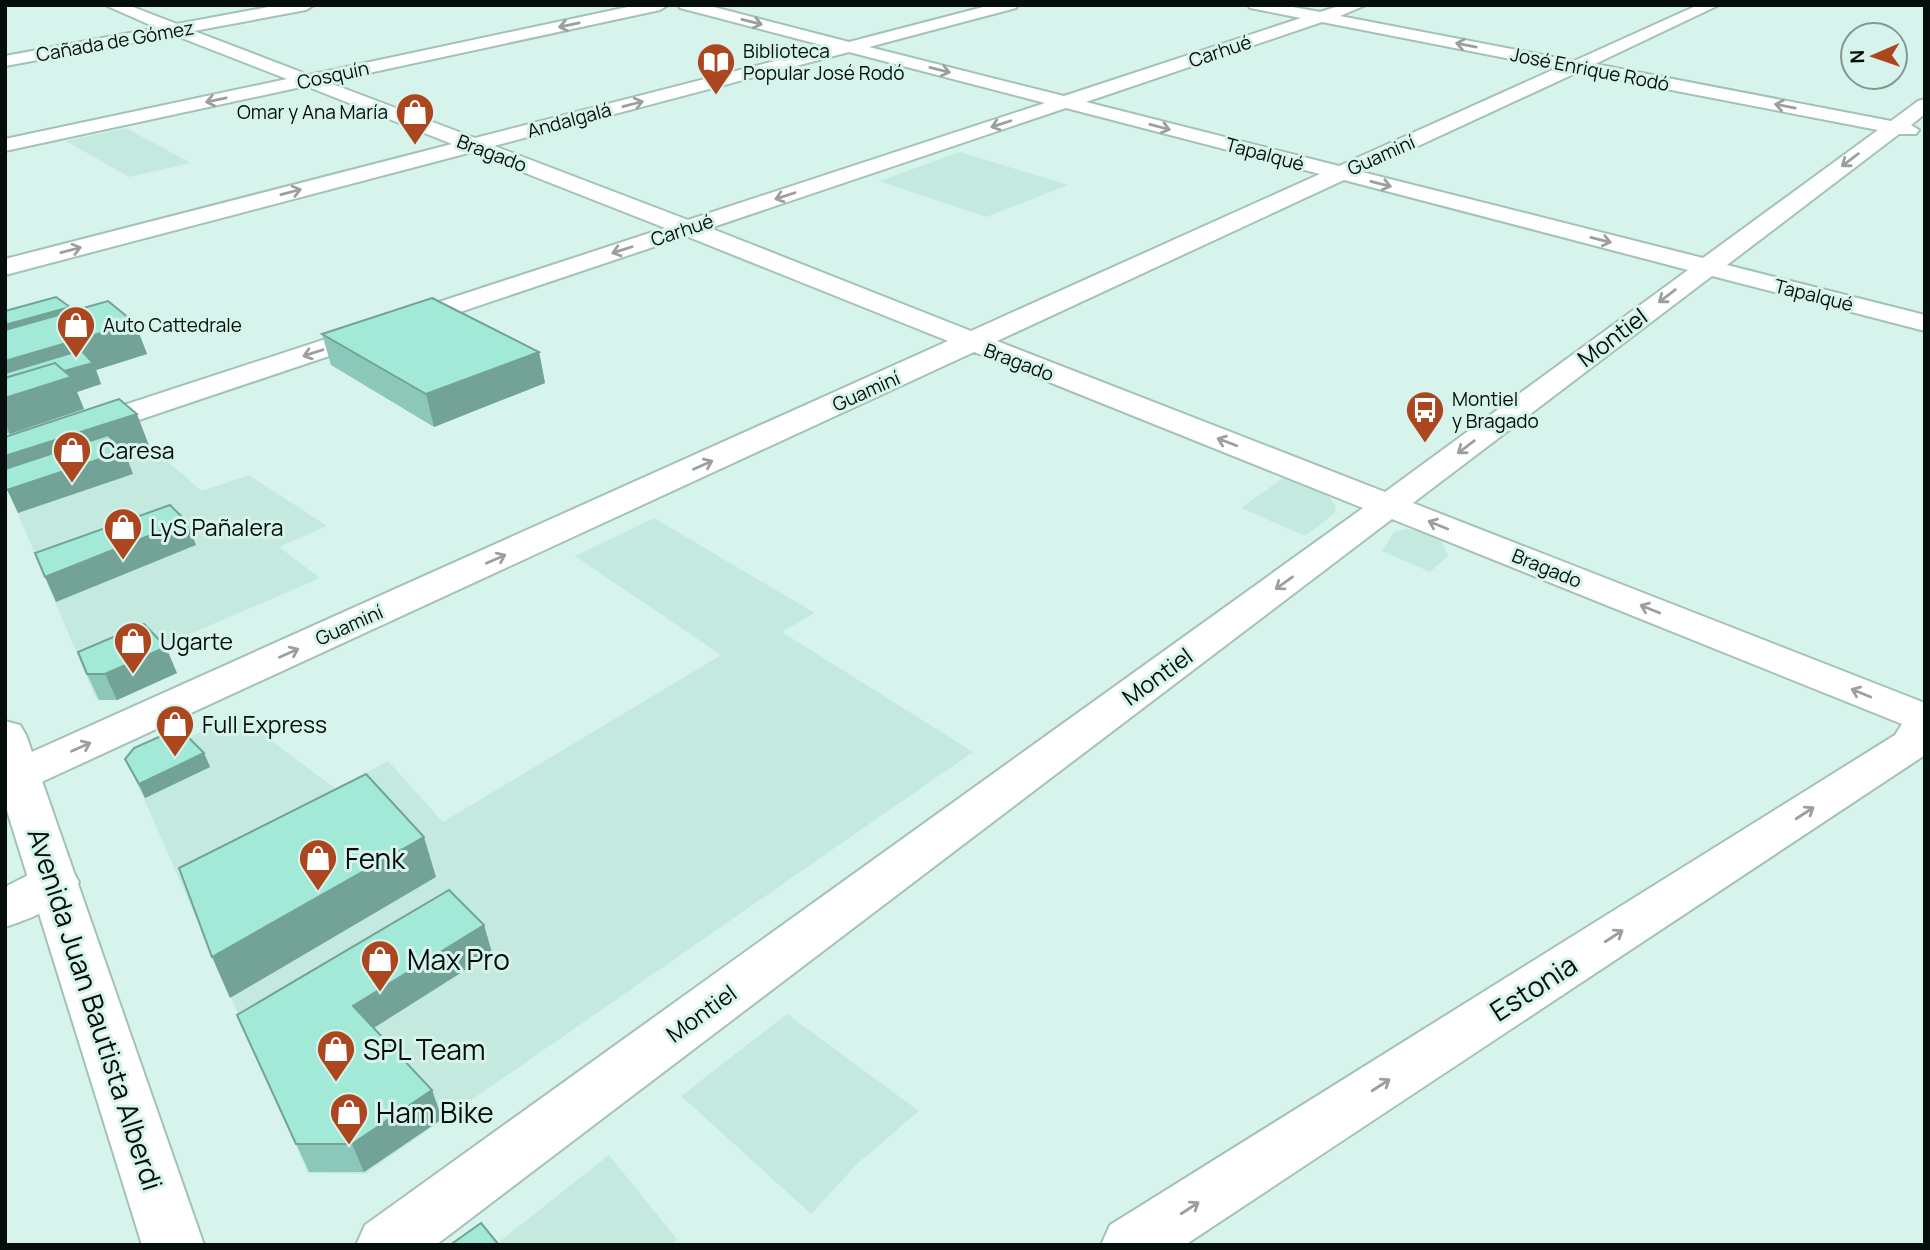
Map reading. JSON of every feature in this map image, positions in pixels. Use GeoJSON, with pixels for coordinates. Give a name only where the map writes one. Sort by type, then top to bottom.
{"type":"FeatureCollection","features":[{"type":"Feature","properties":{"kind":"street","name":"Bragado"},"geometry":{"type":"LineString","coordinates":[[113,5],[1389,505],[1925,720]]}},
{"type":"Feature","properties":{"kind":"street"},"geometry":{"type":"LineString","coordinates":[[58,34],[163,25],[267,5]]}},
{"type":"Feature","properties":{"kind":"street","name":"Cañada de Gómez"},"geometry":{"type":"LineString","coordinates":[[5,61],[163,25],[306,5]]}},
{"type":"Feature","properties":{"kind":"street","name":"Cosquín"},"geometry":{"type":"LineString","coordinates":[[5,145],[660,5]]}},
{"type":"Feature","properties":{"kind":"street","name":"Tapalqué"},"geometry":{"type":"LineString","coordinates":[[686,5],[1925,323]]}},
{"type":"Feature","properties":{"kind":"street","name":"Andalgalá"},"geometry":{"type":"LineString","coordinates":[[5,267],[1010,5]]}},
{"type":"Feature","properties":{"kind":"street","name":"José Enrique Rodó"},"geometry":{"type":"LineString","coordinates":[[1256,5],[1576,66],[1915,122]]}},
{"type":"Feature","properties":{"kind":"street","name":"Carhué"},"geometry":{"type":"LineString","coordinates":[[5,455],[1358,5]]}},
{"type":"Feature","properties":{"kind":"street","name":"Guaminí"},"geometry":{"type":"LineString","coordinates":[[12,755],[971,343],[1711,5]]}},
{"type":"Feature","properties":{"kind":"street","name":"Montiel"},"geometry":{"type":"LineString","coordinates":[[387,1245],[1389,505],[1705,267],[1915,122]]}},
{"type":"Feature","properties":{"kind":"street","name":"Estonia"},"geometry":{"type":"LineString","coordinates":[[1132,1245],[1910,745],[1925,720]]}},
{"type":"Feature","properties":{"kind":"street","name":"Avenida Juan Bautista Alberdi"},"geometry":{"type":"LineString","coordinates":[[12,755],[173,1245]]}},
{"type":"Feature","properties":{"kind":"street"},"geometry":{"type":"LineString","coordinates":[[5,908],[55,882]]}},
{"type":"Feature","properties":{"kind":"shaded area"},"geometry":{"type":"Polygon","coordinates":[[[126,128],[191,163],[129,177],[66,141],[126,128]]]}},
{"type":"Feature","properties":{"kind":"shaded area"},"geometry":{"type":"Polygon","coordinates":[[[960,152],[1068,185],[986,217],[879,181],[960,152]]]}},
{"type":"Feature","properties":{"kind":"shaded area"},"geometry":{"type":"Polygon","coordinates":[[[133,432],[202,491],[249,475],[327,526],[279,547],[320,578],[155,649],[177,673],[117,700],[96,699],[5,483],[5,475],[133,432]]]}},
{"type":"Feature","properties":{"kind":"shaded area"},"geometry":{"type":"Polygon","coordinates":[[[1286,476],[1324,491],[1336,506],[1335,513],[1305,536],[1241,508],[1286,476]]]}},
{"type":"Feature","properties":{"kind":"shaded area"},"geometry":{"type":"Polygon","coordinates":[[[654,518],[815,613],[782,632],[973,752],[365,1174],[308,1173],[133,774],[146,760],[235,714],[336,789],[388,761],[443,822],[721,655],[575,556],[654,518]]]}},
{"type":"Feature","properties":{"kind":"shaded area"},"geometry":{"type":"Polygon","coordinates":[[[1406,529],[1438,533],[1448,556],[1430,572],[1382,551],[1394,532],[1406,529]]]}},
{"type":"Feature","properties":{"kind":"shaded area"},"geometry":{"type":"Polygon","coordinates":[[[787,1014],[919,1111],[858,1163],[811,1214],[681,1096],[787,1014]]]}},
{"type":"Feature","properties":{"kind":"shaded area"},"geometry":{"type":"Polygon","coordinates":[[[609,1155],[677,1239],[671,1245],[495,1245],[609,1155]]]}},
{"type":"Feature","properties":{"kind":"building"},"geometry":{"type":"Polygon","coordinates":[[[56,297],[70,307],[5,325],[5,311],[56,297]]]}},
{"type":"Feature","properties":{"kind":"building"},"geometry":{"type":"Polygon","coordinates":[[[432,298],[539,352],[426,394],[322,334],[432,298]]]}},
{"type":"Feature","properties":{"kind":"building"},"geometry":{"type":"Polygon","coordinates":[[[108,301],[135,323],[5,361],[5,330],[108,301]]]}},
{"type":"Feature","properties":{"kind":"building"},"geometry":{"type":"Polygon","coordinates":[[[81,350],[93,363],[64,371],[55,363],[5,378],[5,373],[81,350]]]}},
{"type":"Feature","properties":{"kind":"building"},"geometry":{"type":"Polygon","coordinates":[[[55,363],[71,377],[5,398],[5,378],[55,363]]]}},
{"type":"Feature","properties":{"kind":"building"},"geometry":{"type":"Polygon","coordinates":[[[119,399],[137,414],[5,456],[5,437],[119,399]]]}},
{"type":"Feature","properties":{"kind":"building"},"geometry":{"type":"Polygon","coordinates":[[[108,435],[124,451],[7,490],[5,469],[108,435]]]}},
{"type":"Feature","properties":{"kind":"building"},"geometry":{"type":"Polygon","coordinates":[[[170,505],[186,521],[45,577],[35,553],[170,505]]]}},
{"type":"Feature","properties":{"kind":"building"},"geometry":{"type":"Polygon","coordinates":[[[144,624],[166,647],[105,674],[87,674],[78,652],[144,624]]]}},
{"type":"Feature","properties":{"kind":"building"},"geometry":{"type":"Polygon","coordinates":[[[179,728],[204,753],[139,784],[125,759],[134,748],[179,728]]]}},
{"type":"Feature","properties":{"kind":"building"},"geometry":{"type":"Polygon","coordinates":[[[366,774],[424,837],[212,957],[179,868],[366,774]]]}},
{"type":"Feature","properties":{"kind":"building"},"geometry":{"type":"Polygon","coordinates":[[[449,890],[484,925],[353,1006],[432,1090],[352,1144],[296,1144],[237,1015],[449,890]]]}},
{"type":"Feature","properties":{"kind":"building"},"geometry":{"type":"Polygon","coordinates":[[[481,1223],[499,1245],[450,1245],[481,1223]]]}},
{"type":"Feature","properties":{"kind":"place","name":"Biblioteca Popular José Rodó"},"geometry":{"type":"Point","coordinates":[716,96]}},
{"type":"Feature","properties":{"kind":"place","name":"Omar y Ana María"},"geometry":{"type":"Point","coordinates":[415,146]}},
{"type":"Feature","properties":{"kind":"place","name":"Auto Cattedrale"},"geometry":{"type":"Point","coordinates":[76,359]}},
{"type":"Feature","properties":{"kind":"place","name":"Montiel y Bragado"},"geometry":{"type":"Point","coordinates":[1425,444]}},
{"type":"Feature","properties":{"kind":"place","name":"Caresa"},"geometry":{"type":"Point","coordinates":[72,484]}},
{"type":"Feature","properties":{"kind":"place","name":"LyS Pañalera"},"geometry":{"type":"Point","coordinates":[123,561]}},
{"type":"Feature","properties":{"kind":"place","name":"Ugarte"},"geometry":{"type":"Point","coordinates":[133,675]}},
{"type":"Feature","properties":{"kind":"place","name":"Full Express"},"geometry":{"type":"Point","coordinates":[175,758]}},
{"type":"Feature","properties":{"kind":"place","name":"Fenk"},"geometry":{"type":"Point","coordinates":[318,892]}},
{"type":"Feature","properties":{"kind":"place","name":"Max Pro"},"geometry":{"type":"Point","coordinates":[380,993]}},
{"type":"Feature","properties":{"kind":"place","name":"SPL Team"},"geometry":{"type":"Point","coordinates":[336,1083]}},
{"type":"Feature","properties":{"kind":"place","name":"Ham Bike"},"geometry":{"type":"Point","coordinates":[349,1146]}}]}
